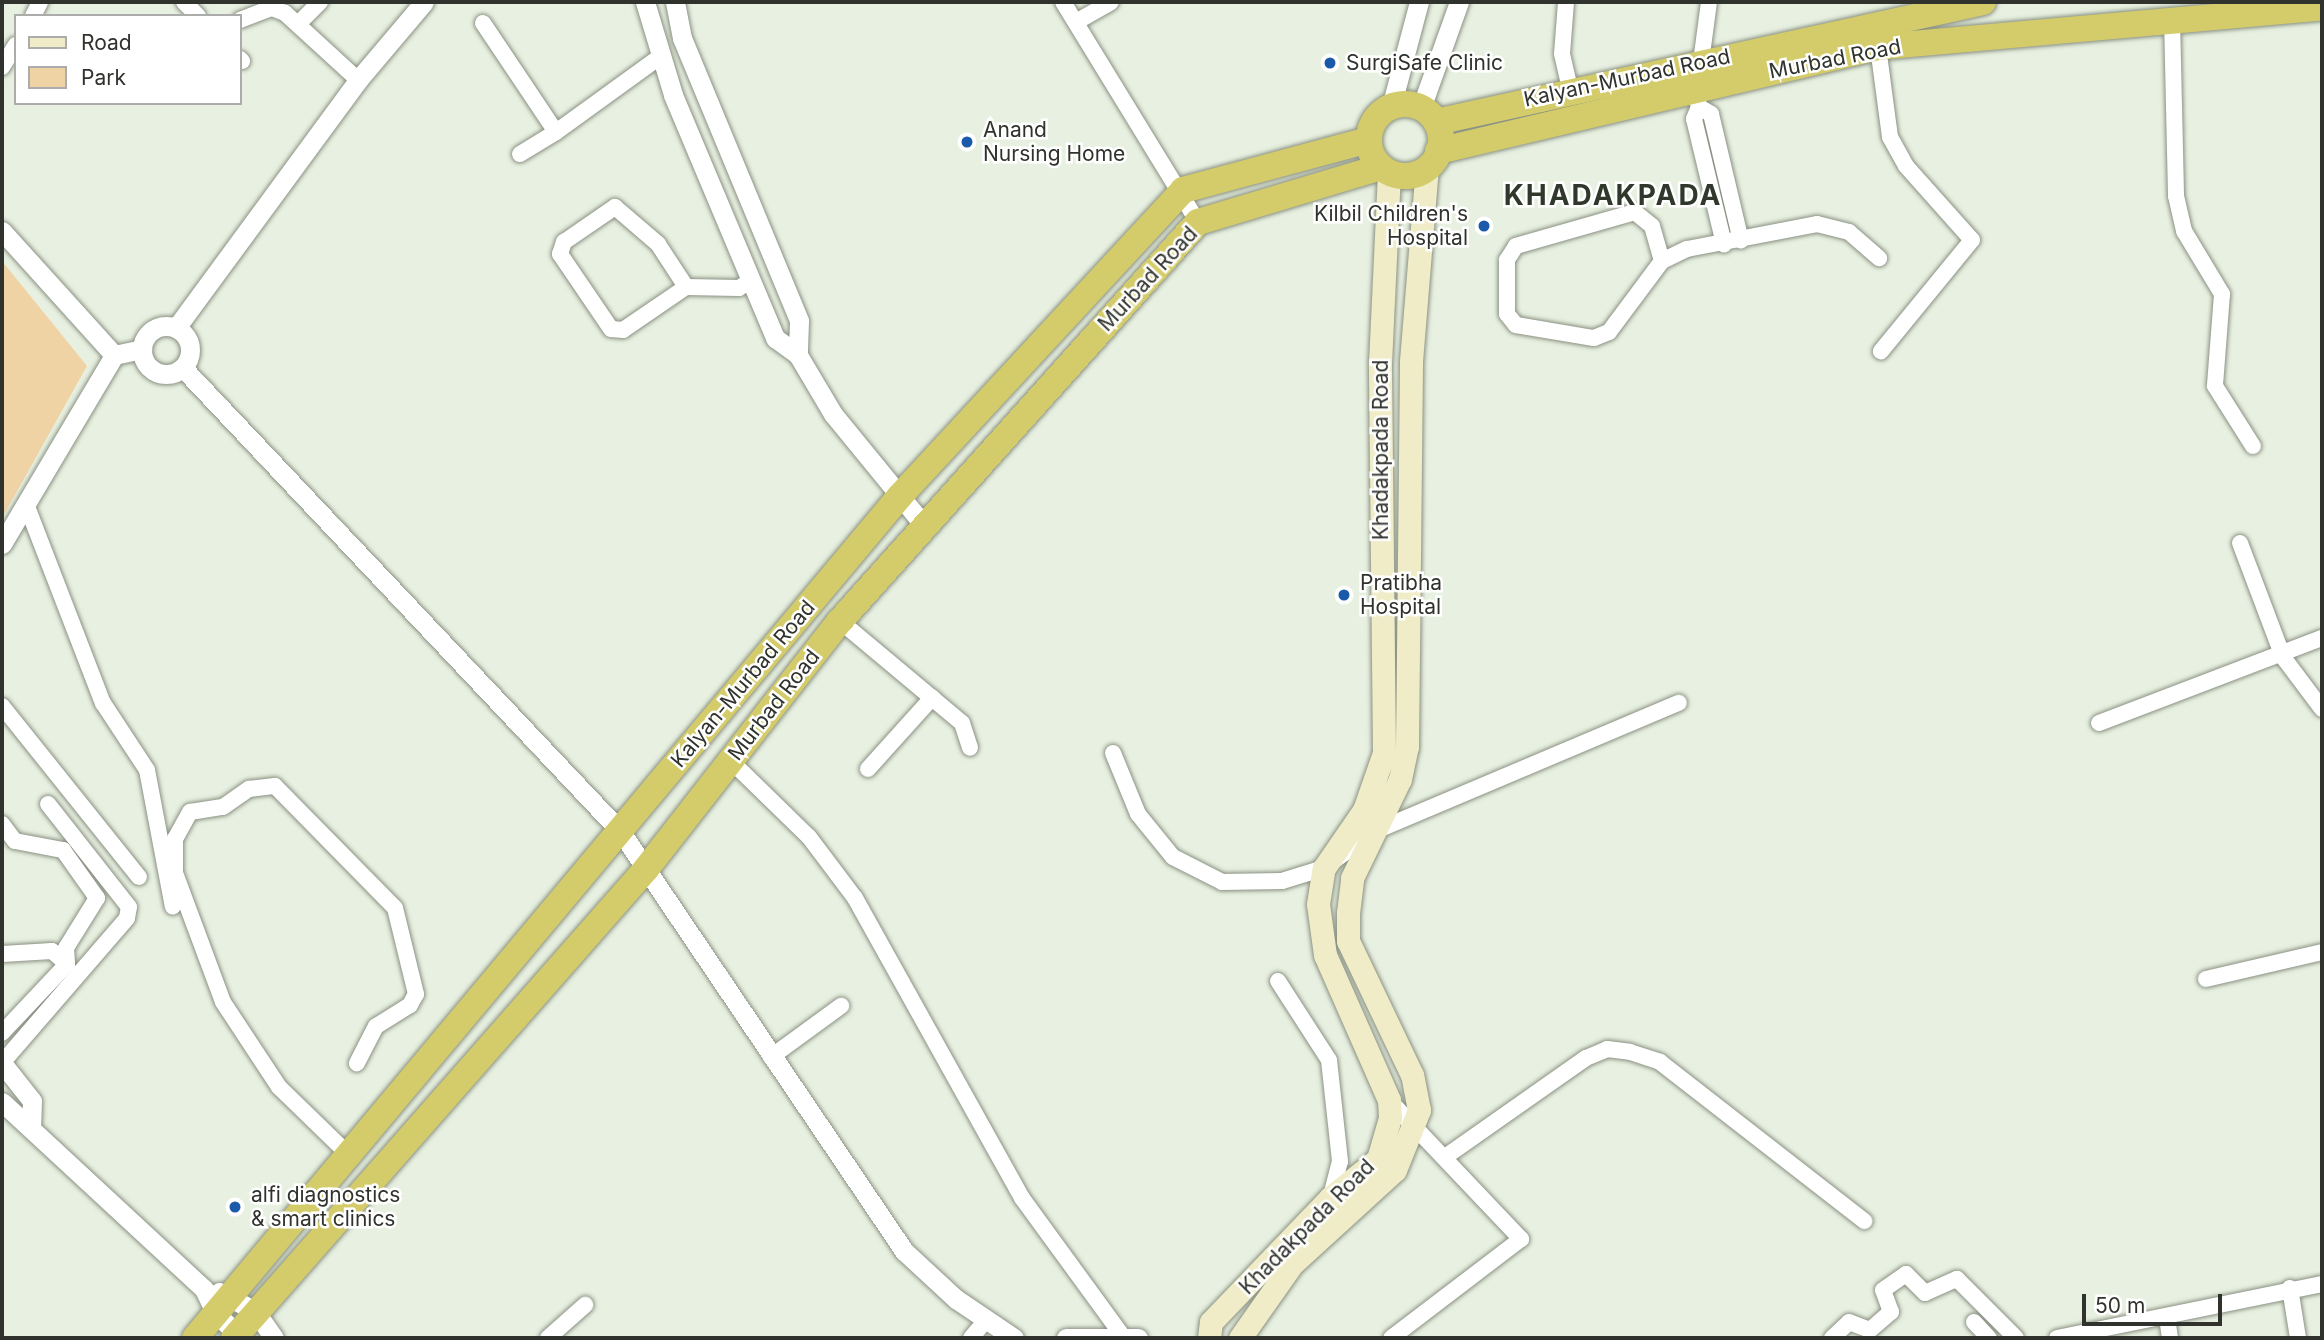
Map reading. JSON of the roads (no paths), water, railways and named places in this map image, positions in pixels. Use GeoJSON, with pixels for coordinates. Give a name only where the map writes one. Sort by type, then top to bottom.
{"type":"FeatureCollection","features":[{"type":"Feature","properties":{"kind":"highway","name":"Kalyan-Murbad Road"},"geometry":{"type":"LineString","coordinates":[[1429,115],[1570,89],[1983,2]]}},
{"type":"Feature","properties":{"kind":"highway"},"geometry":{"type":"LineString","coordinates":[[1993,2],[1994,38]]}},
{"type":"Feature","properties":{"kind":"highway","name":"Murbad Road"},"geometry":{"type":"LineString","coordinates":[[1432,160],[1697,97],[1878,47],[1994,38],[2172,18],[2322,7]]}},
{"type":"Feature","properties":{"kind":"highway"},"geometry":{"type":"LineString","coordinates":[[1391,107],[1429,115],[1432,160],[1408,176],[1385,169],[1368,140],[1375,120],[1391,107]]}},
{"type":"Feature","properties":{"kind":"highway"},"geometry":{"type":"LineString","coordinates":[[1183,190],[1368,140]]}},
{"type":"Feature","properties":{"kind":"highway","name":"Murbad Road"},"geometry":{"type":"LineString","coordinates":[[238,1337],[255,1311],[646,869],[840,621],[1198,222],[1385,169]]}},
{"type":"Feature","properties":{"kind":"highway","name":"Kalyan-Murbad Road"},"geometry":{"type":"LineString","coordinates":[[195,1338],[216,1299],[349,1154],[900,496],[1183,190]]}},
{"type":"Feature","properties":{"kind":"main road","name":"Khadakpada Road"},"geometry":{"type":"LineString","coordinates":[[1240,1338],[1254,1313],[1292,1264],[1336,1227],[1395,1170],[1416,1124],[1412,1075],[1348,942],[1352,878],[1400,779],[1407,747],[1411,372],[1432,160]]}},
{"type":"Feature","properties":{"kind":"main road","name":"Khadakpada Road"},"geometry":{"type":"LineString","coordinates":[[1209,1338],[1211,1322],[1330,1198],[1378,1159],[1389,1100],[1325,955],[1318,904],[1324,869],[1375,788],[1384,752],[1380,374],[1385,169]]}},
{"type":"Feature","properties":{"kind":"main road"},"geometry":{"type":"LineString","coordinates":[[1380,374],[1411,372]]}},
{"type":"Feature","properties":{"kind":"main road"},"geometry":{"type":"LineString","coordinates":[[1382,652],[1409,650]]}},
{"type":"Feature","properties":{"kind":"main road"},"geometry":{"type":"LineString","coordinates":[[1233,1300],[1254,1313]]}},
{"type":"Feature","properties":{"kind":"street"},"geometry":{"type":"LineString","coordinates":[[299,23],[320,2]]}},
{"type":"Feature","properties":{"kind":"street"},"geometry":{"type":"LineString","coordinates":[[2,544],[28,509],[114,355],[142,349],[154,330],[176,328],[358,80],[424,2]]}},
{"type":"Feature","properties":{"kind":"street"},"geometry":{"type":"LineString","coordinates":[[645,2],[661,56],[775,338],[797,355],[832,414],[924,526]]}},
{"type":"Feature","properties":{"kind":"street"},"geometry":{"type":"LineString","coordinates":[[675,2],[682,38],[799,321],[797,355]]}},
{"type":"Feature","properties":{"kind":"street"},"geometry":{"type":"LineString","coordinates":[[1063,2],[1183,190],[1198,222]]}},
{"type":"Feature","properties":{"kind":"street"},"geometry":{"type":"LineString","coordinates":[[1076,22],[1111,2]]}},
{"type":"Feature","properties":{"kind":"street"},"geometry":{"type":"LineString","coordinates":[[1391,107],[1419,2]]}},
{"type":"Feature","properties":{"kind":"street"},"geometry":{"type":"LineString","coordinates":[[1429,115],[1459,2]]}},
{"type":"Feature","properties":{"kind":"street"},"geometry":{"type":"LineString","coordinates":[[1566,2],[1562,54],[1570,89]]}},
{"type":"Feature","properties":{"kind":"street"},"geometry":{"type":"LineString","coordinates":[[1701,62],[1709,2]]}},
{"type":"Feature","properties":{"kind":"street"},"geometry":{"type":"LineString","coordinates":[[242,19],[272,8],[299,23],[358,80]]}},
{"type":"Feature","properties":{"kind":"street"},"geometry":{"type":"LineString","coordinates":[[2172,18],[2176,196],[2184,231],[2222,294],[2215,386],[2253,446]]}},
{"type":"Feature","properties":{"kind":"street"},"geometry":{"type":"LineString","coordinates":[[483,23],[556,132]]}},
{"type":"Feature","properties":{"kind":"street"},"geometry":{"type":"LineString","coordinates":[[1878,47],[1890,137],[1906,166],[1972,240],[1881,351]]}},
{"type":"Feature","properties":{"kind":"street"},"geometry":{"type":"LineString","coordinates":[[2,67],[14,48]]}},
{"type":"Feature","properties":{"kind":"street"},"geometry":{"type":"LineString","coordinates":[[520,154],[556,132],[661,56]]}},
{"type":"Feature","properties":{"kind":"street"},"geometry":{"type":"LineString","coordinates":[[1697,97],[1711,114],[1741,241]]}},
{"type":"Feature","properties":{"kind":"street"},"geometry":{"type":"LineString","coordinates":[[1697,97],[1694,119],[1724,244]]}},
{"type":"Feature","properties":{"kind":"street"},"geometry":{"type":"LineString","coordinates":[[686,286],[658,244],[615,206],[564,242],[560,254],[611,330],[623,330],[686,286],[739,288],[752,280]]}},
{"type":"Feature","properties":{"kind":"street"},"geometry":{"type":"LineString","coordinates":[[1662,261],[1653,226],[1635,212],[1516,246],[1507,260],[1507,314],[1516,325],[1594,338],[1609,332],[1662,261],[1724,244],[1834,225],[1879,258]]}},
{"type":"Feature","properties":{"kind":"street"},"geometry":{"type":"LineString","coordinates":[[2,231],[114,355]]}},
{"type":"Feature","properties":{"kind":"street"},"geometry":{"type":"LineString","coordinates":[[176,328],[190,346],[183,368]]}},
{"type":"Feature","properties":{"kind":"street"},"geometry":{"type":"LineString","coordinates":[[142,349],[152,371],[168,374],[183,368]]}},
{"type":"Feature","properties":{"kind":"street"},"geometry":{"type":"LineString","coordinates":[[183,368],[621,832],[904,1251],[986,1320],[1014,1338]]}},
{"type":"Feature","properties":{"kind":"street"},"geometry":{"type":"LineString","coordinates":[[28,509],[103,703],[146,770],[173,906]]}},
{"type":"Feature","properties":{"kind":"street"},"geometry":{"type":"LineString","coordinates":[[2240,543],[2283,657],[2322,709]]}},
{"type":"Feature","properties":{"kind":"street"},"geometry":{"type":"LineString","coordinates":[[840,621],[962,723],[970,748]]}},
{"type":"Feature","properties":{"kind":"street"},"geometry":{"type":"LineString","coordinates":[[2099,723],[2283,657],[2322,638]]}},
{"type":"Feature","properties":{"kind":"street"},"geometry":{"type":"LineString","coordinates":[[867,769],[932,698]]}},
{"type":"Feature","properties":{"kind":"street"},"geometry":{"type":"LineString","coordinates":[[1113,753],[1138,814],[1173,857],[1222,882],[1282,881],[1324,869],[1373,832],[1679,703]]}},
{"type":"Feature","properties":{"kind":"street"},"geometry":{"type":"LineString","coordinates":[[2,706],[139,877]]}},
{"type":"Feature","properties":{"kind":"street"},"geometry":{"type":"LineString","coordinates":[[731,761],[809,837],[855,898],[1022,1198],[1130,1337]]}},
{"type":"Feature","properties":{"kind":"street"},"geometry":{"type":"LineString","coordinates":[[349,1154],[279,1087],[223,1002],[175,873],[175,839],[190,812],[223,807],[249,789],[275,786],[395,908],[416,994],[410,1005],[376,1026],[357,1063]]}},
{"type":"Feature","properties":{"kind":"street"},"geometry":{"type":"LineString","coordinates":[[31,1125],[32,1101],[2,1063],[127,918],[129,907],[48,804]]}},
{"type":"Feature","properties":{"kind":"street"},"geometry":{"type":"LineString","coordinates":[[2,824],[15,841],[63,850],[97,898],[66,948],[66,964],[2,1033]]}},
{"type":"Feature","properties":{"kind":"street"},"geometry":{"type":"LineString","coordinates":[[2,954],[52,951],[66,964]]}},
{"type":"Feature","properties":{"kind":"street"},"geometry":{"type":"LineString","coordinates":[[2206,979],[2322,952]]}},
{"type":"Feature","properties":{"kind":"street"},"geometry":{"type":"LineString","coordinates":[[1279,981],[1329,1060],[1340,1161],[1330,1198],[1336,1227]]}},
{"type":"Feature","properties":{"kind":"street"},"geometry":{"type":"LineString","coordinates":[[771,1057],[841,1006]]}},
{"type":"Feature","properties":{"kind":"street"},"geometry":{"type":"LineString","coordinates":[[1445,1157],[1586,1058],[1607,1049],[1630,1052],[1671,1069],[1864,1221]]}},
{"type":"Feature","properties":{"kind":"street"},"geometry":{"type":"LineString","coordinates":[[1389,1100],[1416,1124],[1521,1239],[1391,1338]]}},
{"type":"Feature","properties":{"kind":"street"},"geometry":{"type":"LineString","coordinates":[[2,1102],[31,1125],[216,1299],[238,1337]]}},
{"type":"Feature","properties":{"kind":"street"},"geometry":{"type":"LineString","coordinates":[[1832,1338],[1849,1322],[1870,1330],[1891,1312],[1883,1290],[1906,1274],[1925,1293],[1957,1279],[2017,1338]]}},
{"type":"Feature","properties":{"kind":"street"},"geometry":{"type":"LineString","coordinates":[[2057,1338],[2166,1317],[2290,1288],[2322,1284]]}},
{"type":"Feature","properties":{"kind":"street"},"geometry":{"type":"LineString","coordinates":[[2290,1288],[2298,1338]]}},
{"type":"Feature","properties":{"kind":"street"},"geometry":{"type":"LineString","coordinates":[[216,1299],[255,1311],[275,1338]]}},
{"type":"Feature","properties":{"kind":"street"},"geometry":{"type":"LineString","coordinates":[[548,1338],[585,1305]]}},
{"type":"Feature","properties":{"kind":"street"},"geometry":{"type":"LineString","coordinates":[[2166,1317],[2171,1338]]}},
{"type":"Feature","properties":{"kind":"street"},"geometry":{"type":"LineString","coordinates":[[971,1338],[986,1320]]}},
{"type":"Feature","properties":{"kind":"street"},"geometry":{"type":"LineString","coordinates":[[1974,1322],[1988,1338],[2003,1324]]}},
{"type":"Feature","properties":{"kind":"street"},"geometry":{"type":"LineString","coordinates":[[1066,1338],[1130,1337]]}},
{"type":"Feature","properties":{"kind":"place","name":"SurgiSafe Clinic"},"geometry":{"type":"Point","coordinates":[1330,63]}},
{"type":"Feature","properties":{"kind":"place","name":"Anand Nursing Home"},"geometry":{"type":"Point","coordinates":[967,142]}},
{"type":"Feature","properties":{"kind":"place","name":"Kilbil Children's Hospital"},"geometry":{"type":"Point","coordinates":[1484,226]}},
{"type":"Feature","properties":{"kind":"place","name":"Pratibha Hospital"},"geometry":{"type":"Point","coordinates":[1344,595]}},
{"type":"Feature","properties":{"kind":"place","name":"alfi diagnostics & smart clinics"},"geometry":{"type":"Point","coordinates":[235,1207]}},
{"type":"Feature","properties":{"kind":"district","name":"KHADAKPADA"},"geometry":{"type":"Point","coordinates":[1613,195]}}]}
